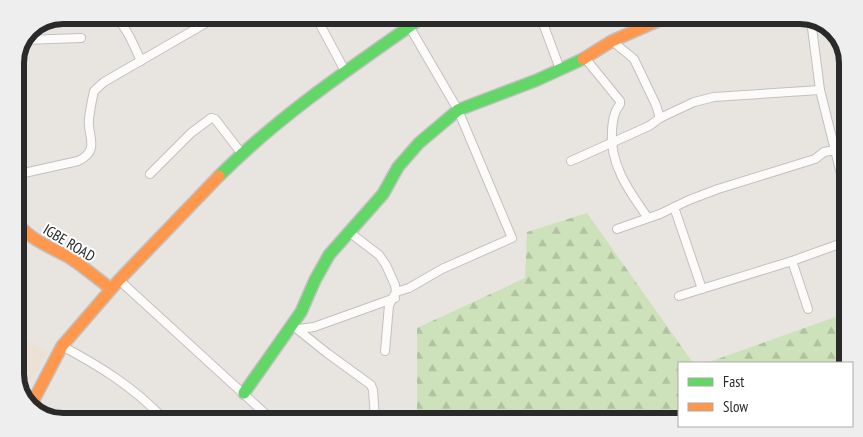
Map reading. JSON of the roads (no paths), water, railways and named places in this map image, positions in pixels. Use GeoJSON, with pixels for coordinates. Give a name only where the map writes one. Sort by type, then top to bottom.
{"type":"FeatureCollection","features":[{"type":"Feature","properties":{"kind":"street"},"geometry":{"type":"LineString","coordinates":[[120,24],[140,61]]}},
{"type":"Feature","properties":{"kind":"street"},"geometry":{"type":"LineString","coordinates":[[24,173],[85,157],[93,142],[89,121],[94,91],[104,82],[204,24]]}},
{"type":"Feature","properties":{"kind":"street"},"geometry":{"type":"LineString","coordinates":[[320,24],[345,71]]}},
{"type":"Feature","properties":{"kind":"street"},"geometry":{"type":"LineString","coordinates":[[33,400],[62,346],[115,284],[242,154],[345,71],[412,24]]}},
{"type":"Feature","properties":{"kind":"street"},"geometry":{"type":"LineString","coordinates":[[543,24],[560,69]]}},
{"type":"Feature","properties":{"kind":"street"},"geometry":{"type":"LineString","coordinates":[[244,394],[295,327],[329,255],[383,194],[398,167],[418,143],[458,110],[537,80],[585,58],[612,41],[651,24]]}},
{"type":"Feature","properties":{"kind":"street"},"geometry":{"type":"LineString","coordinates":[[812,25],[820,90],[839,167]]}},
{"type":"Feature","properties":{"kind":"street"},"geometry":{"type":"LineString","coordinates":[[295,327],[314,327],[396,295],[442,269],[512,238],[458,110],[409,26]]}},
{"type":"Feature","properties":{"kind":"street"},"geometry":{"type":"LineString","coordinates":[[32,40],[81,38]]}},
{"type":"Feature","properties":{"kind":"street"},"geometry":{"type":"LineString","coordinates":[[612,41],[634,59],[656,105],[660,118]]}},
{"type":"Feature","properties":{"kind":"street"},"geometry":{"type":"LineString","coordinates":[[585,58],[620,101],[614,113],[611,144],[617,169],[648,218]]}},
{"type":"Feature","properties":{"kind":"street"},"geometry":{"type":"LineString","coordinates":[[571,161],[649,126],[660,118],[694,102],[714,97],[820,90]]}},
{"type":"Feature","properties":{"kind":"street"},"geometry":{"type":"LineString","coordinates":[[150,174],[185,138],[211,118],[215,119],[242,154]]}},
{"type":"Feature","properties":{"kind":"street"},"geometry":{"type":"LineString","coordinates":[[617,229],[718,189],[784,170],[815,159],[824,152],[839,150]]}},
{"type":"Feature","properties":{"kind":"street"},"geometry":{"type":"LineString","coordinates":[[674,207],[702,289]]}},
{"type":"Feature","properties":{"kind":"street","name":"IGBE ROAD"},"geometry":{"type":"LineString","coordinates":[[24,232],[31,238],[115,284]]}},
{"type":"Feature","properties":{"kind":"street"},"geometry":{"type":"LineString","coordinates":[[350,232],[379,255],[386,265],[396,295]]}},
{"type":"Feature","properties":{"kind":"street"},"geometry":{"type":"LineString","coordinates":[[679,296],[839,244]]}},
{"type":"Feature","properties":{"kind":"street"},"geometry":{"type":"LineString","coordinates":[[792,260],[808,310]]}},
{"type":"Feature","properties":{"kind":"street"},"geometry":{"type":"LineString","coordinates":[[115,284],[265,413]]}},
{"type":"Feature","properties":{"kind":"street"},"geometry":{"type":"LineString","coordinates":[[385,350],[389,305],[396,295]]}},
{"type":"Feature","properties":{"kind":"street"},"geometry":{"type":"LineString","coordinates":[[295,327],[371,385],[374,413]]}},
{"type":"Feature","properties":{"kind":"street"},"geometry":{"type":"LineString","coordinates":[[62,346],[96,364],[127,384],[158,413]]}}]}
